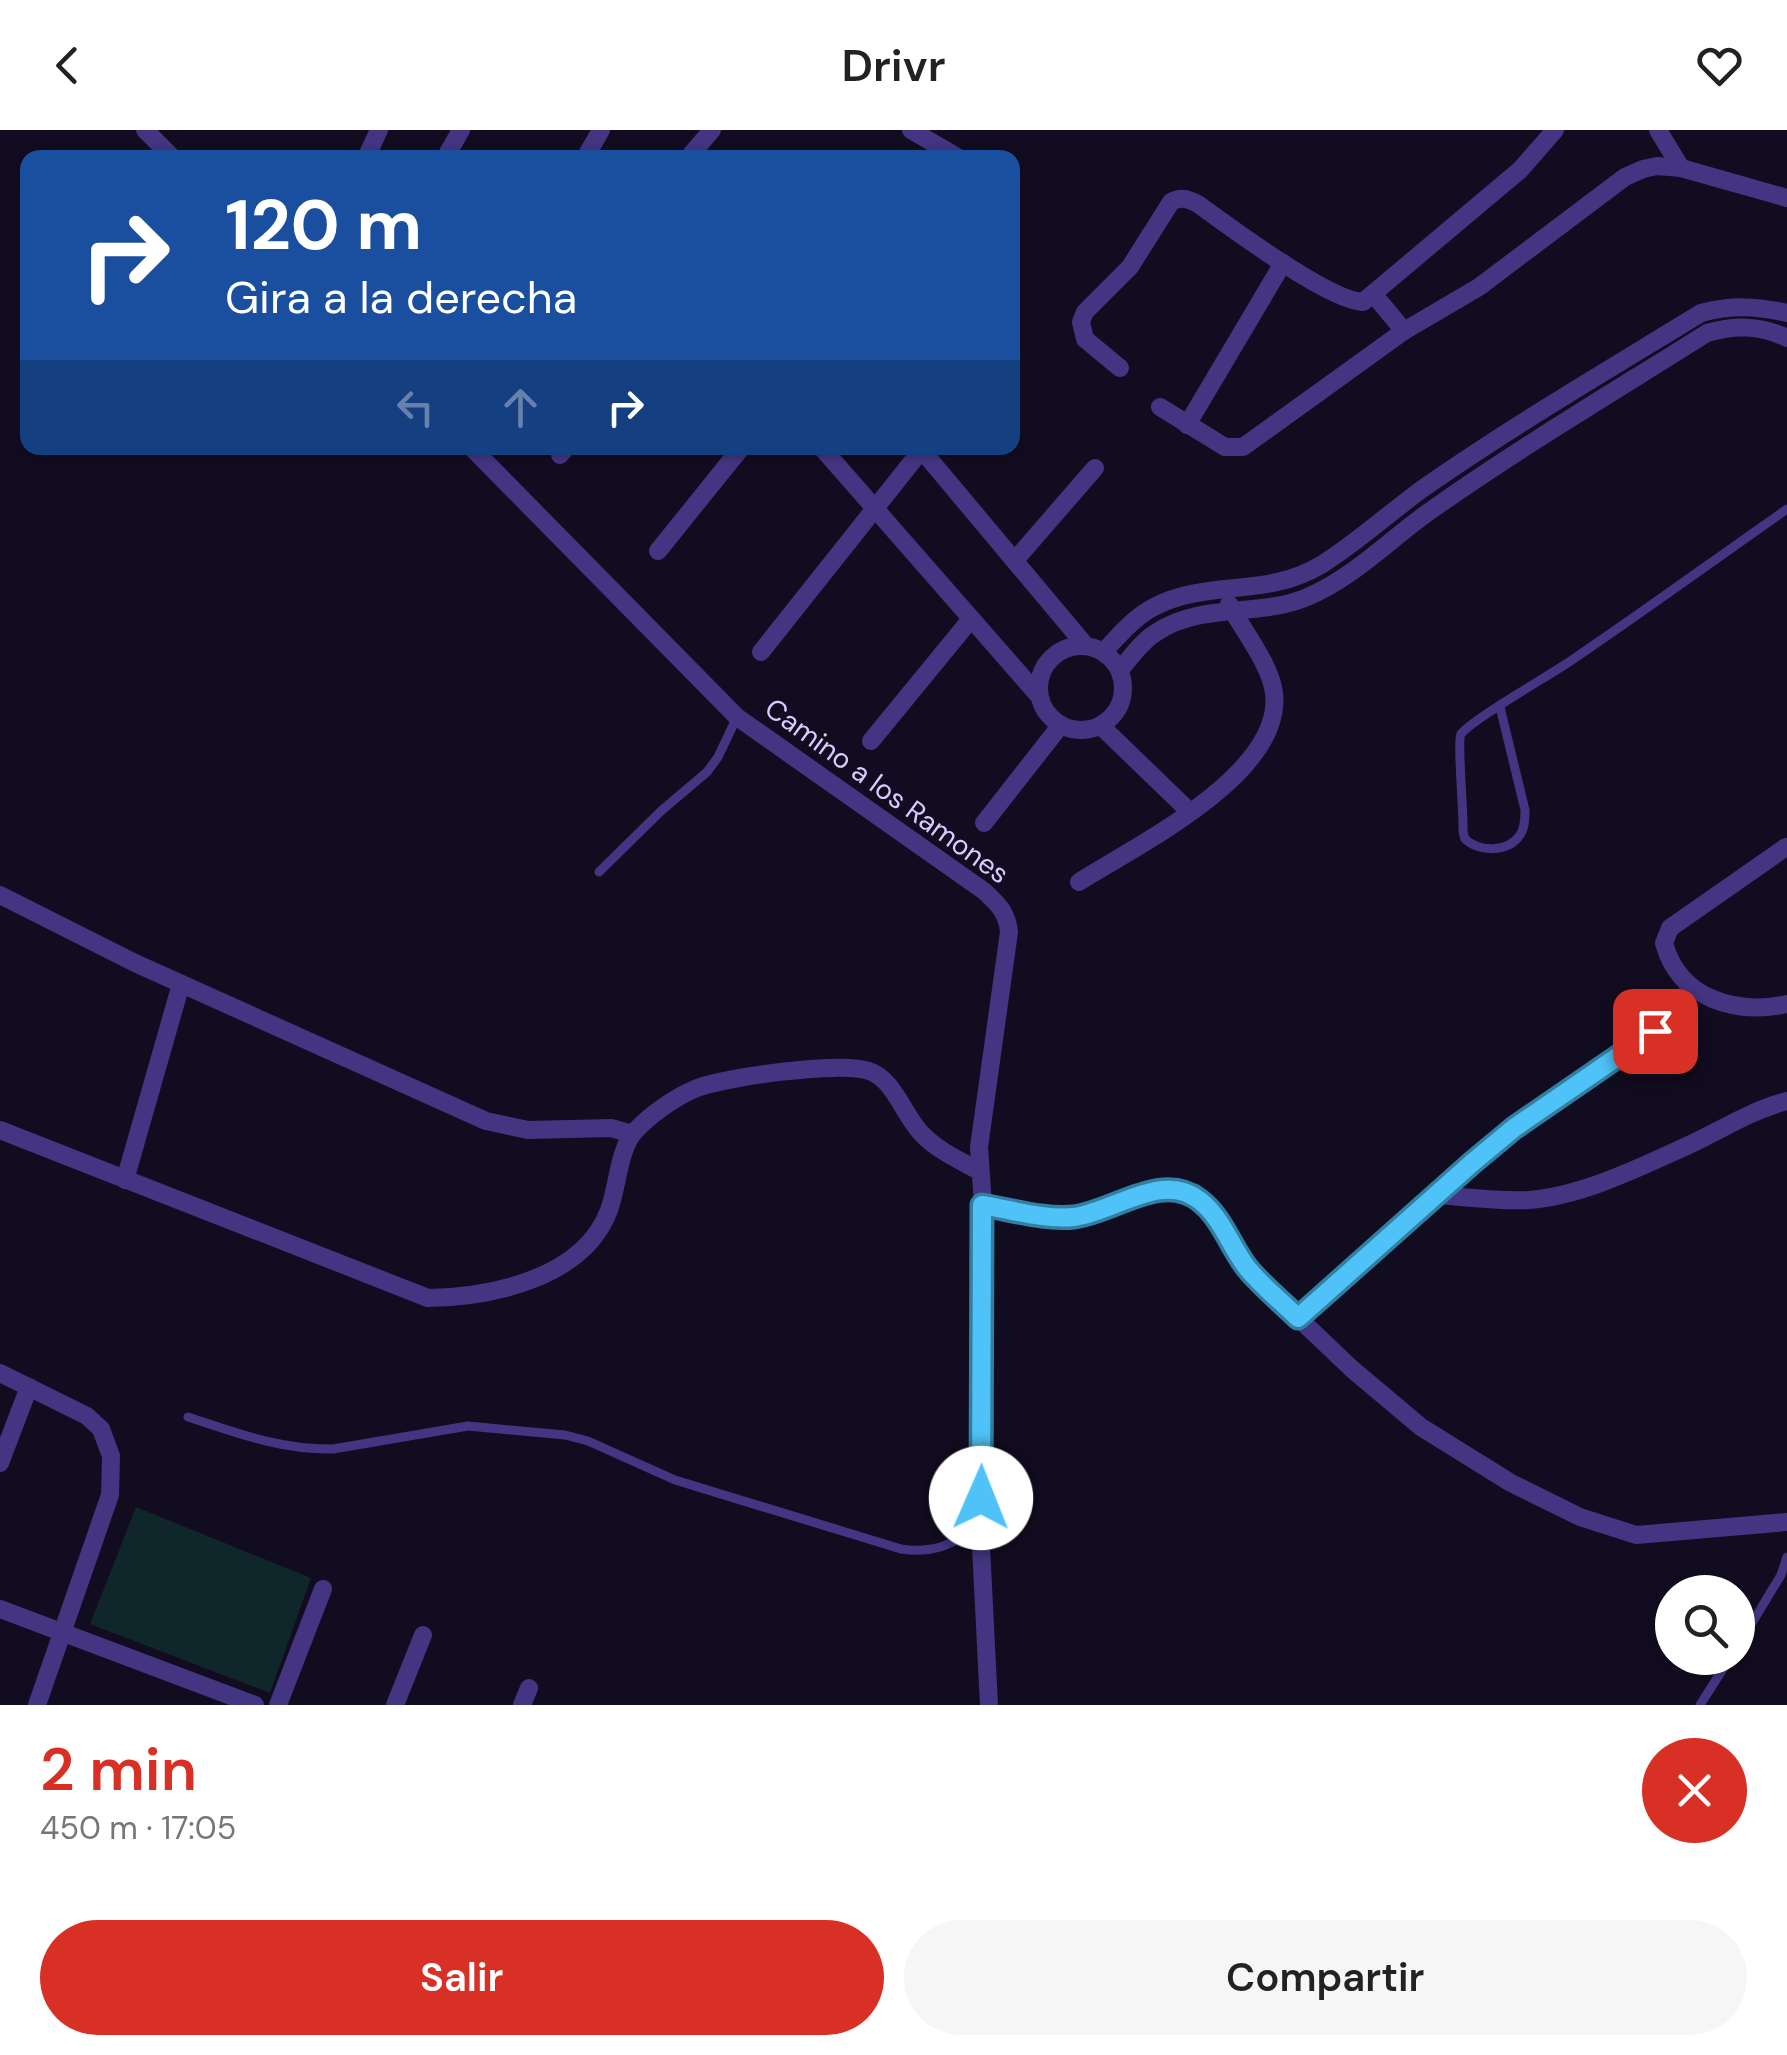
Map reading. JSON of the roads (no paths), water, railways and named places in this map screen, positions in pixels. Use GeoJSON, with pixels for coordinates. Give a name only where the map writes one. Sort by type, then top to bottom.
{"type":"FeatureCollection","features":[{"type":"Feature","properties":{"kind":"street"},"geometry":{"type":"LineString","coordinates":[[145,130],[166,150]]}},
{"type":"Feature","properties":{"kind":"street"},"geometry":{"type":"LineString","coordinates":[[695,150],[712,130]]}},
{"type":"Feature","properties":{"kind":"street"},"geometry":{"type":"LineString","coordinates":[[911,130],[946,150]]}},
{"type":"Feature","properties":{"kind":"street"},"geometry":{"type":"LineString","coordinates":[[1120,368],[1085,339],[1080,322],[1085,312],[1130,267],[1170,202],[1186,198],[1198,204],[1283,263],[1350,300],[1364,302],[1520,170],[1555,130]]}},
{"type":"Feature","properties":{"kind":"street"},"geometry":{"type":"LineString","coordinates":[[1658,130],[1682,168]]}},
{"type":"Feature","properties":{"kind":"street"},"geometry":{"type":"LineString","coordinates":[[1160,407],[1225,447],[1243,447],[1404,331],[1505,270],[1625,177],[1657,166],[1682,168],[1787,198]]}},
{"type":"Feature","properties":{"kind":"street"},"geometry":{"type":"LineString","coordinates":[[1187,426],[1283,263]]}},
{"type":"Feature","properties":{"kind":"street"},"geometry":{"type":"LineString","coordinates":[[1375,296],[1404,331]]}},
{"type":"Feature","properties":{"kind":"street"},"geometry":{"type":"LineString","coordinates":[[1039,696],[1040,676],[1050,659],[1066,648],[1094,649],[1152,608],[1192,594],[1262,587],[1296,578],[1322,564],[1466,460],[1700,313],[1731,306],[1787,313]]}},
{"type":"Feature","properties":{"kind":"street"},"geometry":{"type":"LineString","coordinates":[[1120,670],[1152,634],[1171,623],[1302,600],[1329,586],[1430,511],[1707,332],[1729,326],[1752,326],[1787,338]]}},
{"type":"Feature","properties":{"kind":"street","name":"Camino a los Ramones"},"geometry":{"type":"LineString","coordinates":[[479,455],[737,717],[984,891],[1004,911],[1010,932],[979,1147],[980,1527],[988,1705]]}},
{"type":"Feature","properties":{"kind":"street"},"geometry":{"type":"LineString","coordinates":[[658,551],[735,455]]}},
{"type":"Feature","properties":{"kind":"street"},"geometry":{"type":"LineString","coordinates":[[828,455],[1039,696],[1046,713],[1060,726],[1087,730],[1100,726],[1113,716],[1121,702],[1124,686],[1120,670],[1094,649],[928,455]]}},
{"type":"Feature","properties":{"kind":"street"},"geometry":{"type":"LineString","coordinates":[[762,652],[917,455]]}},
{"type":"Feature","properties":{"kind":"street"},"geometry":{"type":"LineString","coordinates":[[1466,460],[1479,479]]}},
{"type":"Feature","properties":{"kind":"street"},"geometry":{"type":"LineString","coordinates":[[1016,559],[1095,468]]}},
{"type":"Feature","properties":{"kind":"street"},"geometry":{"type":"LineString","coordinates":[[1079,882],[1190,812],[1245,767],[1262,744],[1272,719],[1274,695],[1270,678],[1221,591]]}},
{"type":"Feature","properties":{"kind":"street"},"geometry":{"type":"LineString","coordinates":[[871,740],[971,619]]}},
{"type":"Feature","properties":{"kind":"street"},"geometry":{"type":"LineString","coordinates":[[984,823],[1060,726]]}},
{"type":"Feature","properties":{"kind":"street"},"geometry":{"type":"LineString","coordinates":[[1100,726],[1190,812]]}},
{"type":"Feature","properties":{"kind":"street"},"geometry":{"type":"LineString","coordinates":[[1786,847],[1670,928],[1664,943],[1690,989],[1720,1002],[1745,1007],[1787,1004]]}},
{"type":"Feature","properties":{"kind":"street"},"geometry":{"type":"LineString","coordinates":[[0,895],[181,984],[486,1120],[528,1130],[610,1128],[632,1134]]}},
{"type":"Feature","properties":{"kind":"street"},"geometry":{"type":"LineString","coordinates":[[125,1180],[181,984]]}},
{"type":"Feature","properties":{"kind":"street"},"geometry":{"type":"LineString","coordinates":[[1298,1318],[1514,1128],[1655,1031],[1690,989]]}},
{"type":"Feature","properties":{"kind":"street"},"geometry":{"type":"LineString","coordinates":[[0,1130],[428,1298],[451,1297],[549,1273],[579,1252],[609,1213],[632,1134],[682,1095],[717,1082],[805,1071],[861,1069],[884,1080],[921,1134],[979,1170]]}},
{"type":"Feature","properties":{"kind":"street"},"geometry":{"type":"LineString","coordinates":[[1437,1194],[1499,1200],[1546,1198],[1600,1181],[1687,1146],[1766,1107],[1787,1102]]}},
{"type":"Feature","properties":{"kind":"street"},"geometry":{"type":"LineString","coordinates":[[982,1205],[1055,1217],[1075,1216],[1148,1193],[1186,1192],[1212,1212],[1250,1272],[1366,1382],[1422,1427],[1511,1482],[1614,1529],[1653,1536],[1787,1522]]}},
{"type":"Feature","properties":{"kind":"street"},"geometry":{"type":"LineString","coordinates":[[0,1373],[87,1416],[108,1441],[110,1495],[36,1705]]}},
{"type":"Feature","properties":{"kind":"street"},"geometry":{"type":"LineString","coordinates":[[0,1463],[29,1387]]}},
{"type":"Feature","properties":{"kind":"street"},"geometry":{"type":"LineString","coordinates":[[278,1705],[323,1588]]}},
{"type":"Feature","properties":{"kind":"street"},"geometry":{"type":"LineString","coordinates":[[0,1609],[254,1705]]}},
{"type":"Feature","properties":{"kind":"street"},"geometry":{"type":"LineString","coordinates":[[394,1705],[422,1634]]}},
{"type":"Feature","properties":{"kind":"lane"},"geometry":{"type":"LineString","coordinates":[[1500,707],[1525,810],[1524,825],[1510,845],[1476,848],[1465,840],[1463,832],[1462,732],[1787,508]]}},
{"type":"Feature","properties":{"kind":"lane"},"geometry":{"type":"LineString","coordinates":[[599,872],[707,772],[737,717]]}},
{"type":"Feature","properties":{"kind":"lane"},"geometry":{"type":"LineString","coordinates":[[188,1417],[276,1446],[311,1450],[468,1426],[540,1431],[588,1441],[675,1480],[901,1548],[931,1551],[947,1547],[980,1527]]}},
{"type":"Feature","properties":{"kind":"lane"},"geometry":{"type":"LineString","coordinates":[[1755,1618],[1781,1575],[1787,1557]]}},
{"type":"Feature","properties":{"kind":"lane"},"geometry":{"type":"LineString","coordinates":[[1700,1705],[1719,1675]]}}]}
